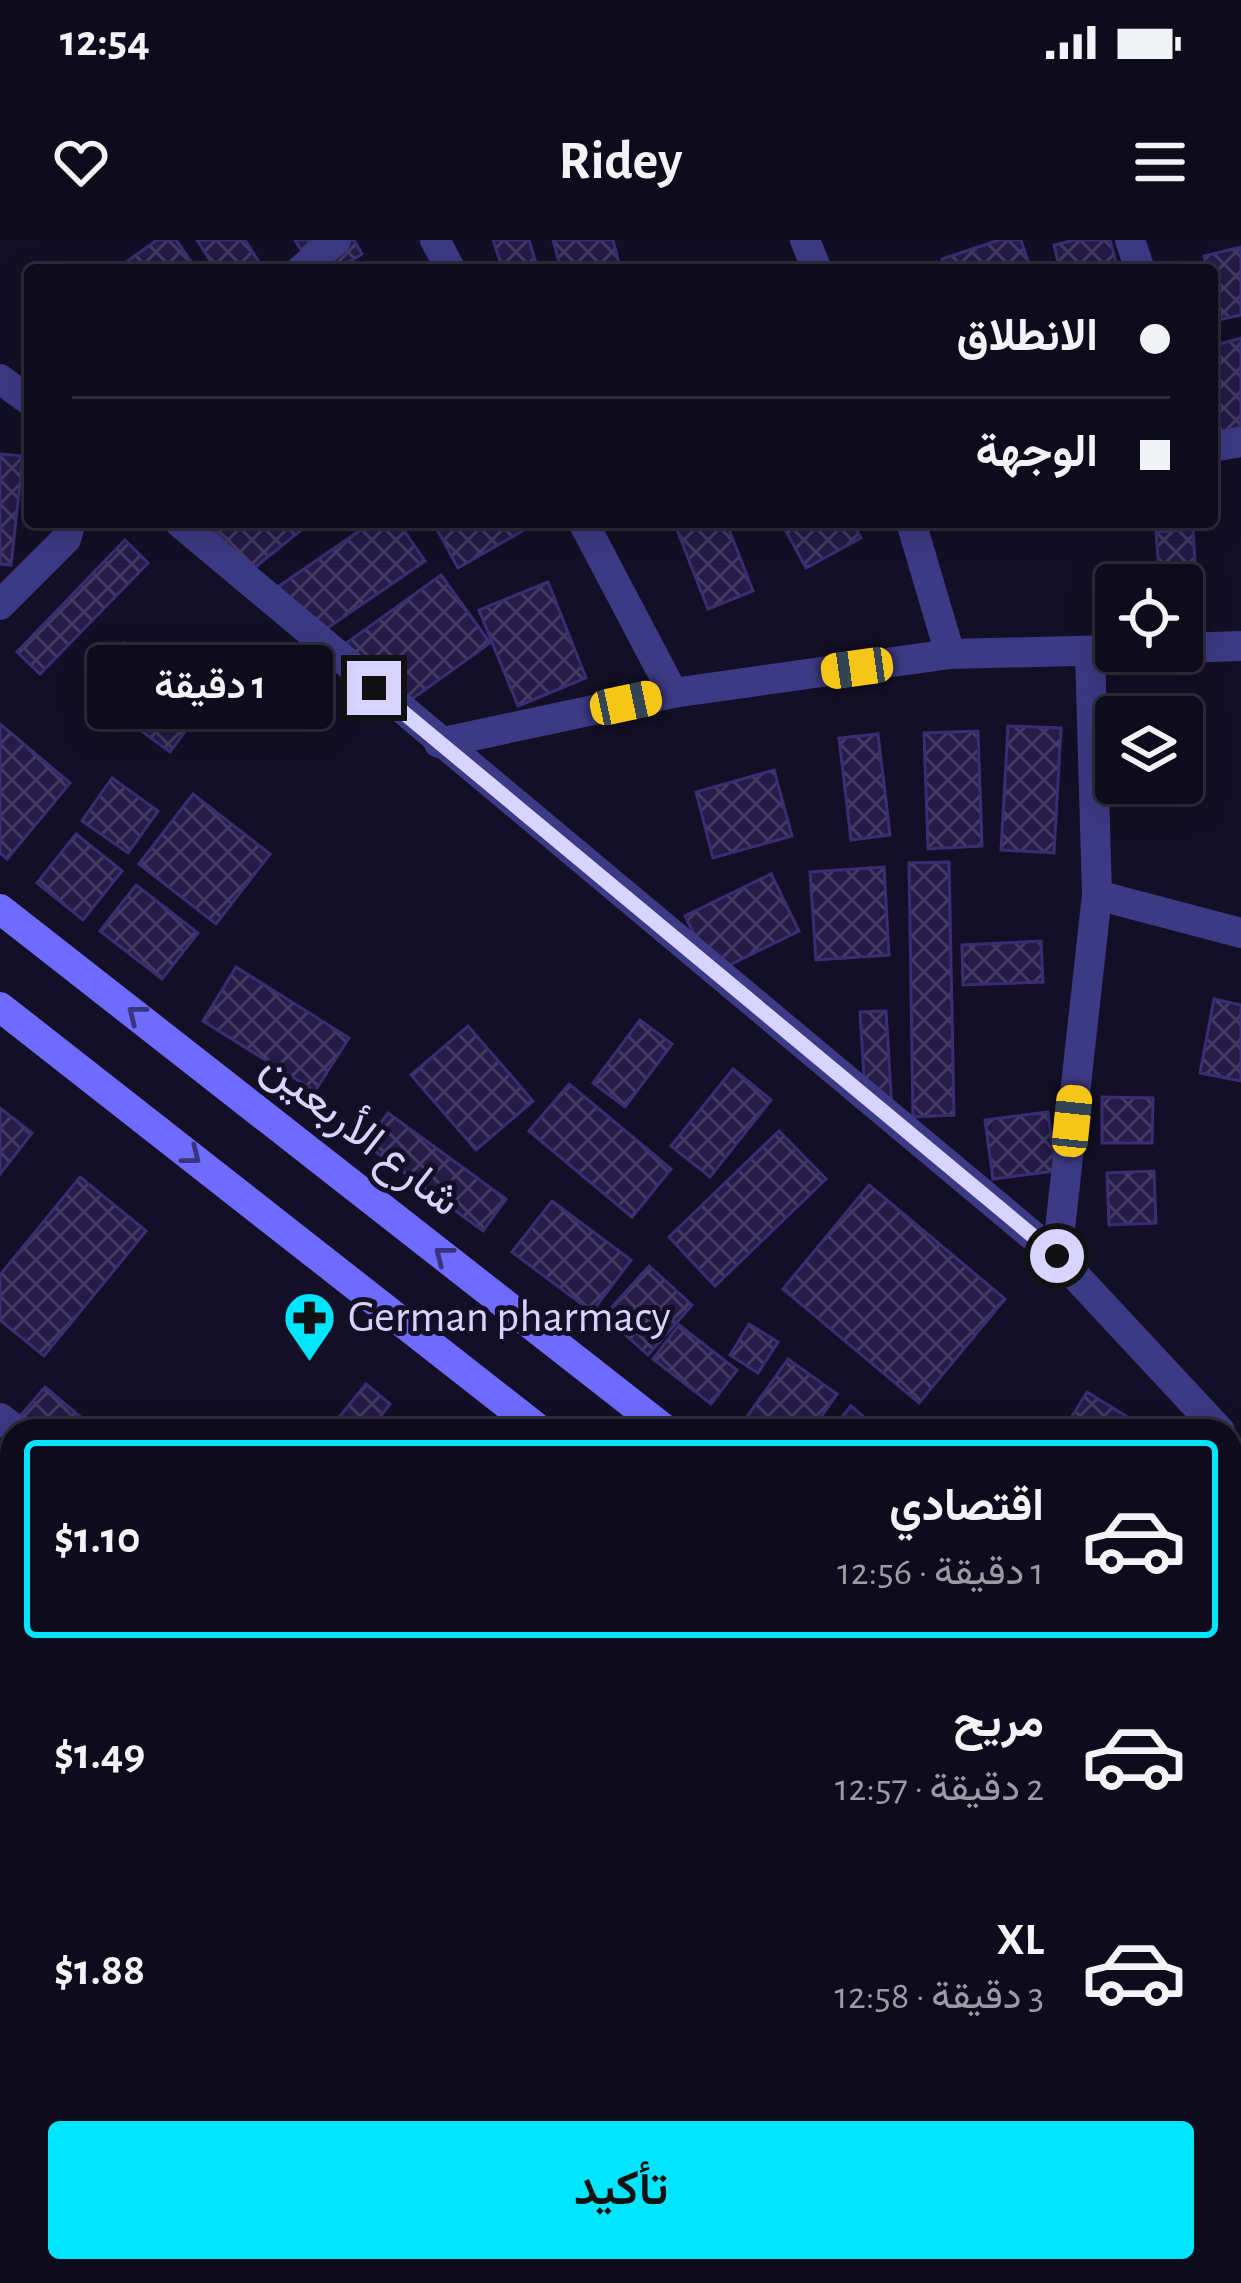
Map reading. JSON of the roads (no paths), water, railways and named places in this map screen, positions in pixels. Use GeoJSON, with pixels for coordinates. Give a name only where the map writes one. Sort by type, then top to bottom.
{"type":"FeatureCollection","features":[{"type":"Feature","properties":{"kind":"main road","name":"شارع الأربعين"},"geometry":{"type":"LineString","coordinates":[[0,909],[652,1419]]}},
{"type":"Feature","properties":{"kind":"main road"},"geometry":{"type":"LineString","coordinates":[[0,1007],[526,1419]]}},
{"type":"Feature","properties":{"kind":"street"},"geometry":{"type":"LineString","coordinates":[[308,264],[336,240]]}},
{"type":"Feature","properties":{"kind":"street"},"geometry":{"type":"LineString","coordinates":[[0,605],[66,539],[69,528]]}},
{"type":"Feature","properties":{"kind":"street"},"geometry":{"type":"LineString","coordinates":[[186,528],[1057,1256],[1209,1419]]}},
{"type":"Feature","properties":{"kind":"street"},"geometry":{"type":"LineString","coordinates":[[586,528],[673,694]]}},
{"type":"Feature","properties":{"kind":"street"},"geometry":{"type":"LineString","coordinates":[[913,528],[950,654]]}},
{"type":"Feature","properties":{"kind":"street"},"geometry":{"type":"LineString","coordinates":[[1203,647],[1241,646]]}},
{"type":"Feature","properties":{"kind":"street"},"geometry":{"type":"LineString","coordinates":[[439,743],[673,694],[950,654],[1095,651]]}},
{"type":"Feature","properties":{"kind":"street"},"geometry":{"type":"LineString","coordinates":[[1057,1256],[1096,895],[1102,672]]}},
{"type":"Feature","properties":{"kind":"street"},"geometry":{"type":"LineString","coordinates":[[1096,895],[1241,933]]}},
{"type":"Feature","properties":{"kind":"place","name":"German pharmacy"},"geometry":{"type":"Point","coordinates":[309,1363]}}]}
